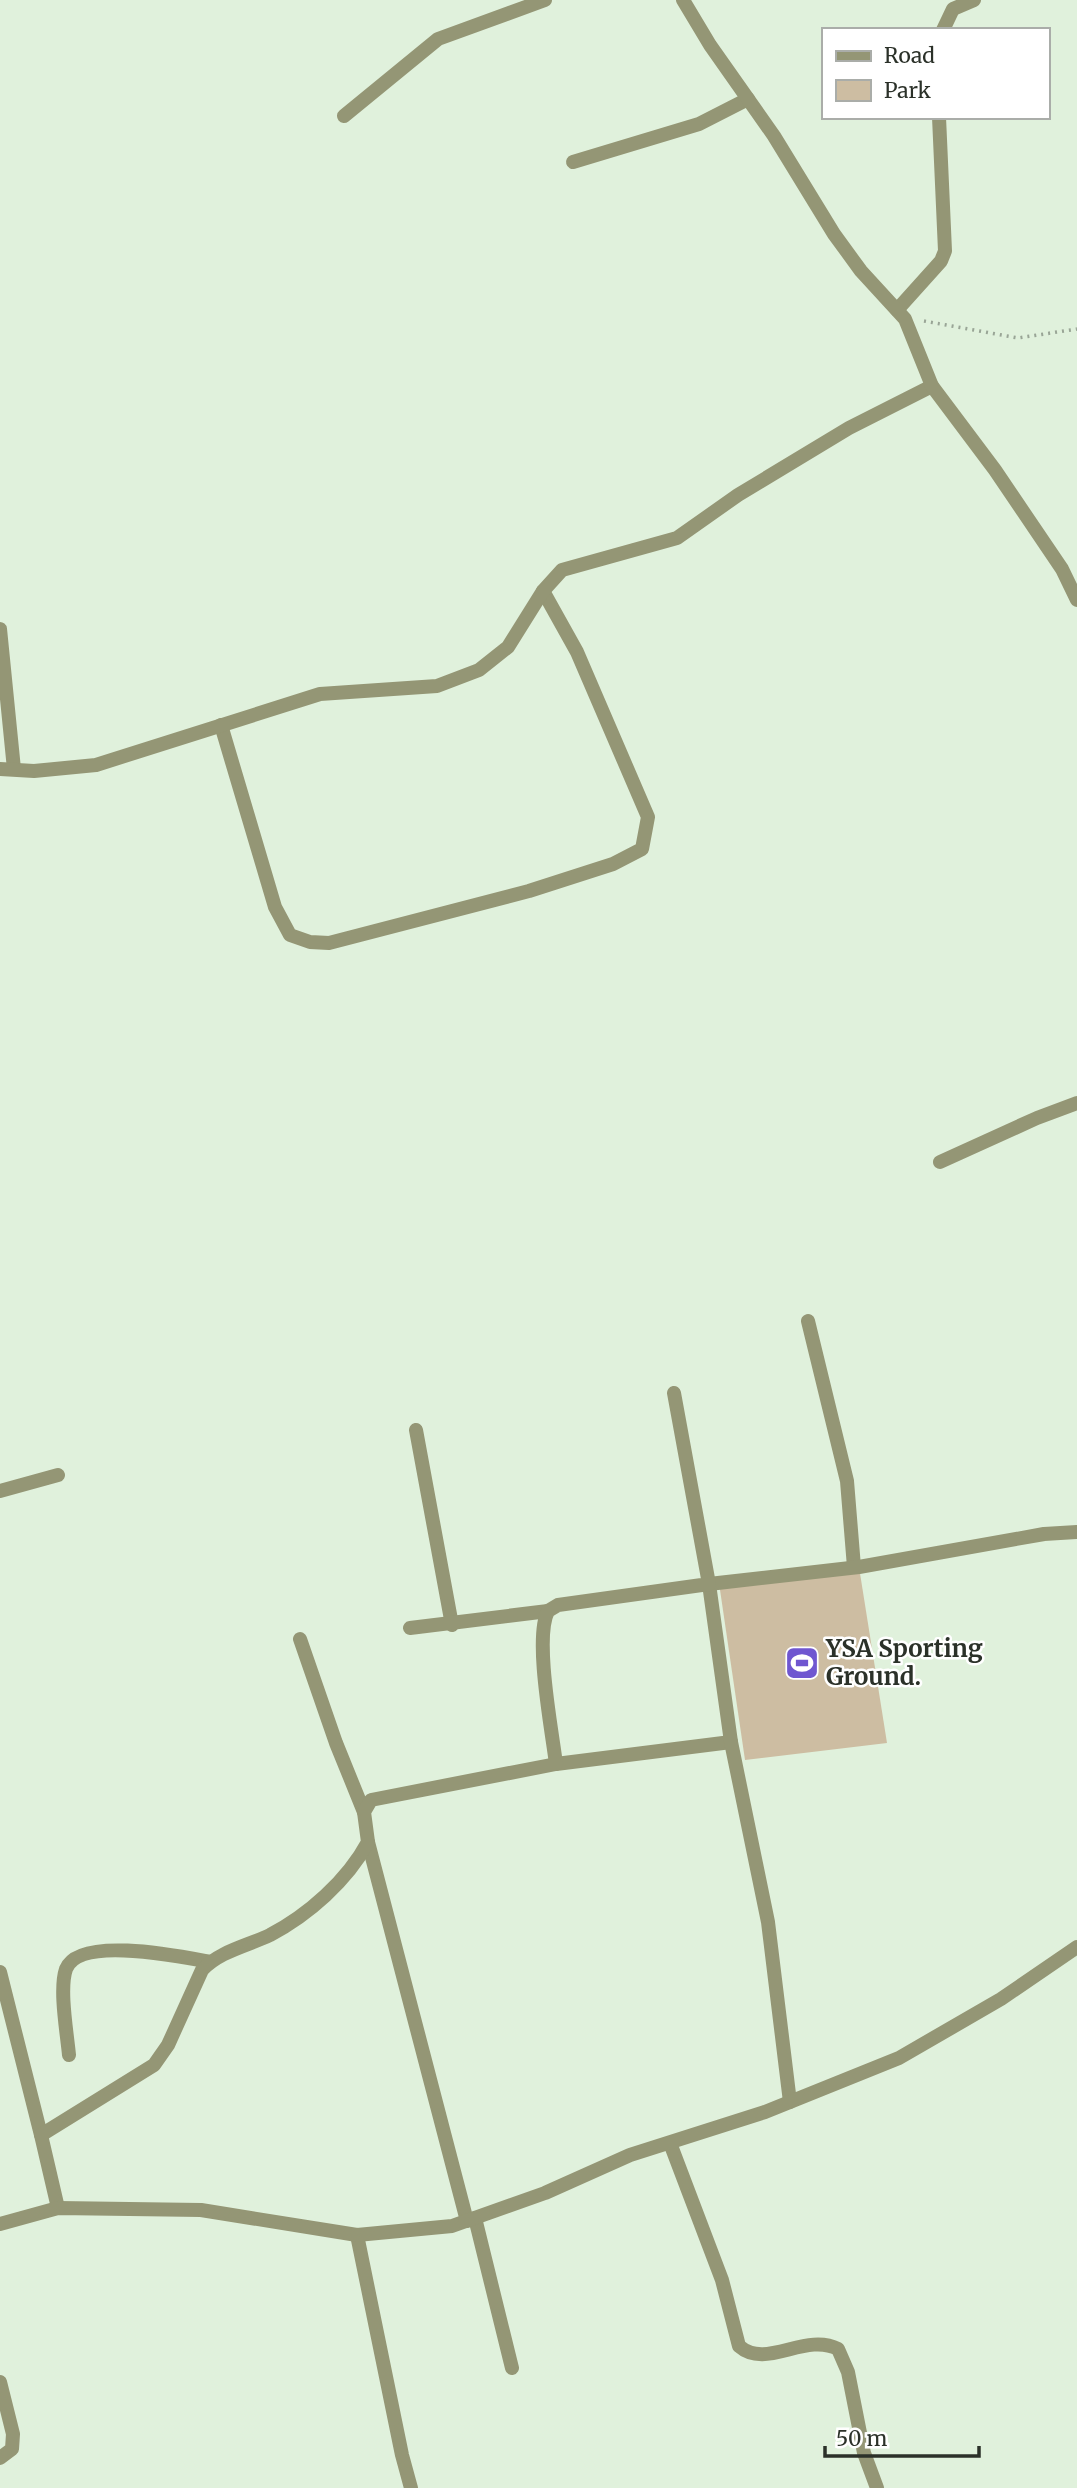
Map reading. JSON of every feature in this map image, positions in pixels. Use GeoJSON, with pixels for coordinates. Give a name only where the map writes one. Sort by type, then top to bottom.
{"type":"FeatureCollection","features":[{"type":"Feature","properties":{"kind":"street"},"geometry":{"type":"LineString","coordinates":[[344,116],[438,38],[545,0]]}},
{"type":"Feature","properties":{"kind":"street"},"geometry":{"type":"LineString","coordinates":[[683,0],[834,234],[861,271],[901,315],[932,386],[995,470],[1062,569],[1077,600]]}},
{"type":"Feature","properties":{"kind":"street"},"geometry":{"type":"LineString","coordinates":[[944,28],[953,9],[974,0]]}},
{"type":"Feature","properties":{"kind":"street"},"geometry":{"type":"LineString","coordinates":[[573,162],[699,124],[748,99]]}},
{"type":"Feature","properties":{"kind":"street"},"geometry":{"type":"LineString","coordinates":[[901,315],[941,261],[945,251],[939,119]]}},
{"type":"Feature","properties":{"kind":"street"},"geometry":{"type":"LineString","coordinates":[[0,629],[7,769],[34,771],[96,765],[320,694],[438,686],[479,670],[508,647],[542,591],[562,570],[677,538],[738,495],[849,428],[932,386]]}},
{"type":"Feature","properties":{"kind":"street"},"geometry":{"type":"LineString","coordinates":[[221,725],[275,907],[290,935],[310,942],[329,943],[529,891],[613,863],[642,849],[648,817],[577,652],[542,591]]}},
{"type":"Feature","properties":{"kind":"street"},"geometry":{"type":"LineString","coordinates":[[940,1162],[1077,1103]]}},
{"type":"Feature","properties":{"kind":"street"},"geometry":{"type":"LineString","coordinates":[[808,1321],[847,1481],[854,1567]]}},
{"type":"Feature","properties":{"kind":"street"},"geometry":{"type":"LineString","coordinates":[[674,1393],[709,1584],[731,1742],[768,1922],[790,2102]]}},
{"type":"Feature","properties":{"kind":"street"},"geometry":{"type":"LineString","coordinates":[[416,1430],[452,1625]]}},
{"type":"Feature","properties":{"kind":"street"},"geometry":{"type":"LineString","coordinates":[[0,1490],[58,1475]]}},
{"type":"Feature","properties":{"kind":"street"},"geometry":{"type":"LineString","coordinates":[[410,1628],[452,1625],[548,1611],[558,1605],[854,1567],[1044,1534],[1077,1532]]}},
{"type":"Feature","properties":{"kind":"street"},"geometry":{"type":"LineString","coordinates":[[548,1611],[544,1625],[544,1661],[556,1765]]}},
{"type":"Feature","properties":{"kind":"street"},"geometry":{"type":"LineString","coordinates":[[300,1639],[336,1743],[364,1812],[368,1842],[512,2368]]}},
{"type":"Feature","properties":{"kind":"street"},"geometry":{"type":"LineString","coordinates":[[364,1812],[371,1800],[379,1797],[556,1765],[731,1742]]}},
{"type":"Feature","properties":{"kind":"street"},"geometry":{"type":"LineString","coordinates":[[41,2135],[154,2065],[168,2045],[202,1969],[210,1962],[269,1935],[309,1911],[330,1891],[368,1842]]}},
{"type":"Feature","properties":{"kind":"street"},"geometry":{"type":"LineString","coordinates":[[0,2224],[58,2208],[201,2210],[356,2235],[452,2226],[545,2193],[630,2155],[790,2102],[899,2058],[1001,1998],[1077,1947]]}},
{"type":"Feature","properties":{"kind":"street"},"geometry":{"type":"LineString","coordinates":[[69,2055],[65,1986],[66,1968],[74,1960],[98,1951],[124,1950],[210,1962]]}},
{"type":"Feature","properties":{"kind":"street"},"geometry":{"type":"LineString","coordinates":[[0,1972],[58,2208]]}},
{"type":"Feature","properties":{"kind":"street"},"geometry":{"type":"LineString","coordinates":[[670,2143],[722,2280],[739,2346],[752,2354],[765,2354],[818,2342],[838,2349],[848,2372],[864,2454],[877,2488]]}},
{"type":"Feature","properties":{"kind":"street"},"geometry":{"type":"LineString","coordinates":[[356,2235],[411,2488]]}},
{"type":"Feature","properties":{"kind":"street"},"geometry":{"type":"LineString","coordinates":[[0,2382],[13,2434],[12,2449],[0,2458]]}},
{"type":"Feature","properties":{"kind":"path"},"geometry":{"type":"LineString","coordinates":[[901,315],[1018,338],[1077,328]]}},
{"type":"Feature","properties":{"kind":"green space","name":"YSA Sporting Ground."},"geometry":{"type":"Polygon","coordinates":[[[859,1567],[887,1743],[745,1760],[719,1583],[859,1567]]]}},
{"type":"Feature","properties":{"kind":"place","name":"YSA Sporting Ground."},"geometry":{"type":"Point","coordinates":[802,1663]}}]}
